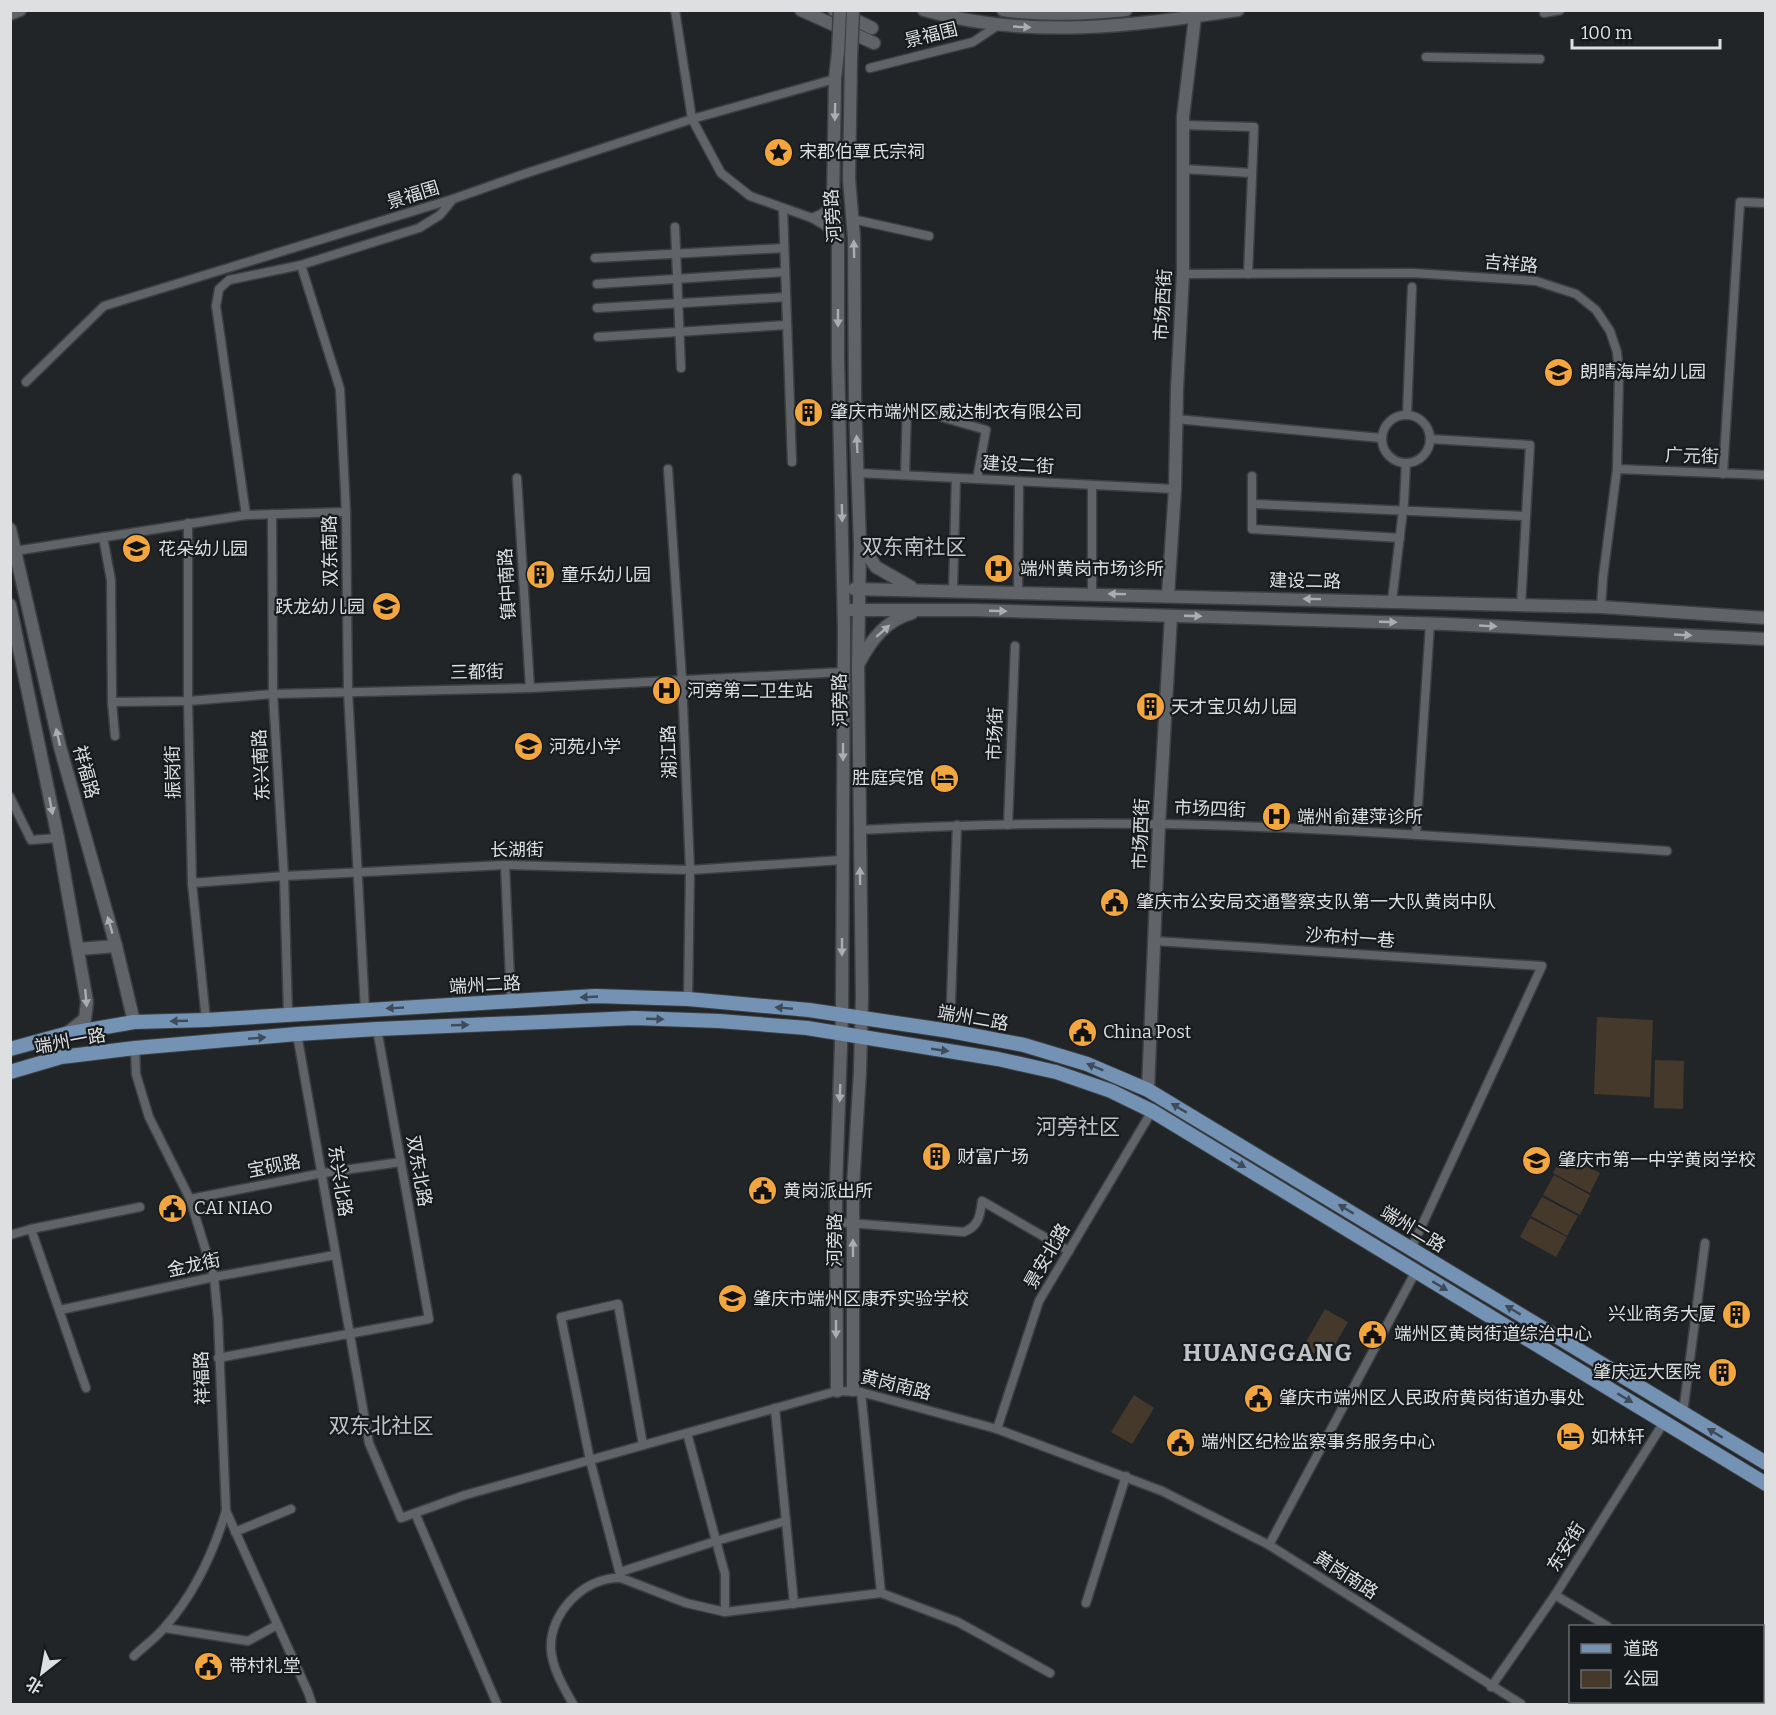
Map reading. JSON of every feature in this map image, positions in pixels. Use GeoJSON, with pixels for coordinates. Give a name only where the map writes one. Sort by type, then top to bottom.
{"type":"FeatureCollection","features":[{"type":"Feature","properties":{"kind":"main road","name":"端州二路"},"geometry":{"type":"LineString","coordinates":[[65,1034],[135,1022],[206,1020],[596,996],[688,999],[809,1010],[950,1031],[1034,1048],[1087,1064],[1148,1090],[1766,1463]]}},
{"type":"Feature","properties":{"kind":"main road"},"geometry":{"type":"LineString","coordinates":[[807,1028],[809,1010]]}},
{"type":"Feature","properties":{"kind":"main road","name":"端州二路"},"geometry":{"type":"LineString","coordinates":[[135,1048],[377,1029],[634,1018],[719,1021],[807,1028],[998,1059],[1056,1072],[1110,1091],[1152,1111],[1766,1484]]}},
{"type":"Feature","properties":{"kind":"main road"},"geometry":{"type":"LineString","coordinates":[[916,1047],[919,1027]]}},
{"type":"Feature","properties":{"kind":"main road","name":"端州一路"},"geometry":{"type":"LineString","coordinates":[[10,1049],[65,1034]]}},
{"type":"Feature","properties":{"kind":"main road","name":"端州一路"},"geometry":{"type":"LineString","coordinates":[[10,1072],[60,1057],[135,1048]]}},
{"type":"Feature","properties":{"kind":"street"},"geometry":{"type":"LineString","coordinates":[[10,14],[20,10]]}},
{"type":"Feature","properties":{"kind":"street","name":"河旁路"},"geometry":{"type":"LineString","coordinates":[[675,10],[692,119],[720,173],[750,196],[812,218],[833,204]]}},
{"type":"Feature","properties":{"kind":"street"},"geometry":{"type":"LineString","coordinates":[[801,10],[874,43]]}},
{"type":"Feature","properties":{"kind":"street"},"geometry":{"type":"LineString","coordinates":[[834,10],[872,28]]}},
{"type":"Feature","properties":{"kind":"street","name":"河旁路"},"geometry":{"type":"LineString","coordinates":[[837,1391],[836,1222],[842,1015],[844,610],[838,358],[838,238],[833,204],[835,79],[840,10]]}},
{"type":"Feature","properties":{"kind":"street","name":"河旁路"},"geometry":{"type":"LineString","coordinates":[[853,10],[849,179],[860,544],[858,664],[861,1018],[853,1224],[857,1391],[881,1593]]}},
{"type":"Feature","properties":{"kind":"street"},"geometry":{"type":"LineString","coordinates":[[924,10],[997,26],[1089,28],[1143,24],[1238,10]]}},
{"type":"Feature","properties":{"kind":"street"},"geometry":{"type":"LineString","coordinates":[[1002,10],[1026,14],[1085,14],[1126,10]]}},
{"type":"Feature","properties":{"kind":"street"},"geometry":{"type":"LineString","coordinates":[[1544,13],[1560,10]]}},
{"type":"Feature","properties":{"kind":"street","name":"市场西街"},"geometry":{"type":"LineString","coordinates":[[1168,595],[1175,489],[1183,274],[1183,124],[1195,17]]}},
{"type":"Feature","properties":{"kind":"street","name":"景福围"},"geometry":{"type":"LineString","coordinates":[[870,68],[974,42],[997,26]]}},
{"type":"Feature","properties":{"kind":"street"},"geometry":{"type":"LineString","coordinates":[[1426,57],[1540,58]]}},
{"type":"Feature","properties":{"kind":"street"},"geometry":{"type":"LineString","coordinates":[[835,79],[850,80]]}},
{"type":"Feature","properties":{"kind":"street","name":"景福围"},"geometry":{"type":"LineString","coordinates":[[26,382],[104,306],[453,200],[524,174],[692,119],[835,79]]}},
{"type":"Feature","properties":{"kind":"street"},"geometry":{"type":"LineString","coordinates":[[1183,124],[1254,127],[1248,274]]}},
{"type":"Feature","properties":{"kind":"street"},"geometry":{"type":"LineString","coordinates":[[1183,169],[1252,172]]}},
{"type":"Feature","properties":{"kind":"street"},"geometry":{"type":"LineString","coordinates":[[246,515],[216,306],[219,289],[229,280],[301,265],[419,228],[440,215],[453,200]]}},
{"type":"Feature","properties":{"kind":"street"},"geometry":{"type":"LineString","coordinates":[[1723,474],[1740,202],[1766,203]]}},
{"type":"Feature","properties":{"kind":"street"},"geometry":{"type":"LineString","coordinates":[[783,209],[792,462]]}},
{"type":"Feature","properties":{"kind":"street"},"geometry":{"type":"LineString","coordinates":[[812,218],[838,238]]}},
{"type":"Feature","properties":{"kind":"street"},"geometry":{"type":"LineString","coordinates":[[852,219],[929,236]]}},
{"type":"Feature","properties":{"kind":"street"},"geometry":{"type":"LineString","coordinates":[[675,226],[681,368]]}},
{"type":"Feature","properties":{"kind":"street"},"geometry":{"type":"LineString","coordinates":[[595,258],[784,248]]}},
{"type":"Feature","properties":{"kind":"street","name":"双东南路"},"geometry":{"type":"LineString","coordinates":[[301,265],[340,389],[346,512],[348,691],[365,1010]]}},
{"type":"Feature","properties":{"kind":"street"},"geometry":{"type":"LineString","coordinates":[[597,284],[785,272]]}},
{"type":"Feature","properties":{"kind":"street","name":"吉祥路"},"geometry":{"type":"LineString","coordinates":[[1183,274],[1413,273],[1536,280],[1576,294],[1596,310],[1610,331],[1617,352],[1619,374],[1617,469],[1601,607]]}},
{"type":"Feature","properties":{"kind":"street"},"geometry":{"type":"LineString","coordinates":[[1407,414],[1412,287]]}},
{"type":"Feature","properties":{"kind":"street"},"geometry":{"type":"LineString","coordinates":[[597,308],[786,297]]}},
{"type":"Feature","properties":{"kind":"street"},"geometry":{"type":"LineString","coordinates":[[598,337],[787,325]]}},
{"type":"Feature","properties":{"kind":"street"},"geometry":{"type":"LineString","coordinates":[[905,475],[907,406],[986,430],[977,479]]}},
{"type":"Feature","properties":{"kind":"street"},"geometry":{"type":"LineString","coordinates":[[1407,414],[1422,421],[1428,427],[1430,439],[1427,452],[1422,458],[1406,464],[1391,459],[1382,446],[1381,438],[1392,419],[1407,414]]}},
{"type":"Feature","properties":{"kind":"street"},"geometry":{"type":"LineString","coordinates":[[1176,419],[1381,438]]}},
{"type":"Feature","properties":{"kind":"street"},"geometry":{"type":"LineString","coordinates":[[1430,439],[1530,445],[1521,605]]}},
{"type":"Feature","properties":{"kind":"street"},"geometry":{"type":"LineString","coordinates":[[1392,601],[1406,464]]}},
{"type":"Feature","properties":{"kind":"street","name":"湖江路"},"geometry":{"type":"LineString","coordinates":[[668,469],[682,680],[690,870],[688,999]]}},
{"type":"Feature","properties":{"kind":"street","name":"广元街"},"geometry":{"type":"LineString","coordinates":[[1617,469],[1766,475]]}},
{"type":"Feature","properties":{"kind":"street","name":"建设二街"},"geometry":{"type":"LineString","coordinates":[[858,472],[1175,489]]}},
{"type":"Feature","properties":{"kind":"street"},"geometry":{"type":"LineString","coordinates":[[1252,476],[1252,529],[1400,538]]}},
{"type":"Feature","properties":{"kind":"street","name":"镇中南路"},"geometry":{"type":"LineString","coordinates":[[517,478],[530,688]]}},
{"type":"Feature","properties":{"kind":"street"},"geometry":{"type":"LineString","coordinates":[[953,590],[956,478]]}},
{"type":"Feature","properties":{"kind":"street"},"geometry":{"type":"LineString","coordinates":[[1018,591],[1019,481]]}},
{"type":"Feature","properties":{"kind":"street"},"geometry":{"type":"LineString","coordinates":[[1092,485],[1092,593]]}},
{"type":"Feature","properties":{"kind":"street"},"geometry":{"type":"LineString","coordinates":[[1253,504],[1525,516]]}},
{"type":"Feature","properties":{"kind":"street"},"geometry":{"type":"LineString","coordinates":[[15,551],[246,515],[346,512]]}},
{"type":"Feature","properties":{"kind":"street","name":"东兴南路"},"geometry":{"type":"LineString","coordinates":[[272,514],[273,694],[284,876],[288,1014]]}},
{"type":"Feature","properties":{"kind":"street","name":"振岗街"},"geometry":{"type":"LineString","coordinates":[[188,523],[188,701],[192,883],[206,1020]]}},
{"type":"Feature","properties":{"kind":"street","name":"祥福路"},"geometry":{"type":"LineString","coordinates":[[10,529],[60,747],[135,1022]]}},
{"type":"Feature","properties":{"kind":"street"},"geometry":{"type":"LineString","coordinates":[[103,537],[111,580],[112,702],[115,736]]}},
{"type":"Feature","properties":{"kind":"street"},"geometry":{"type":"LineString","coordinates":[[860,544],[876,567],[915,589]]}},
{"type":"Feature","properties":{"kind":"street","name":"建设二路"},"geometry":{"type":"LineString","coordinates":[[843,589],[1018,591],[1601,607],[1766,618]]}},
{"type":"Feature","properties":{"kind":"street"},"geometry":{"type":"LineString","coordinates":[[972,590],[972,610]]}},
{"type":"Feature","properties":{"kind":"street"},"geometry":{"type":"LineString","coordinates":[[10,605],[58,838],[87,1002],[86,1019],[65,1034]]}},
{"type":"Feature","properties":{"kind":"street"},"geometry":{"type":"LineString","coordinates":[[844,610],[972,610],[1430,624],[1766,639]]}},
{"type":"Feature","properties":{"kind":"street"},"geometry":{"type":"LineString","coordinates":[[858,664],[879,632],[901,616],[919,611]]}},
{"type":"Feature","properties":{"kind":"street","name":"市场西街"},"geometry":{"type":"LineString","coordinates":[[1148,1090],[1159,824],[1171,616]]}},
{"type":"Feature","properties":{"kind":"street"},"geometry":{"type":"LineString","coordinates":[[1416,835],[1430,624]]}},
{"type":"Feature","properties":{"kind":"street","name":"市场街"},"geometry":{"type":"LineString","coordinates":[[1008,825],[1015,646]]}},
{"type":"Feature","properties":{"kind":"street","name":"三都街"},"geometry":{"type":"LineString","coordinates":[[112,702],[188,701],[348,691],[530,688],[843,672]]}},
{"type":"Feature","properties":{"kind":"street"},"geometry":{"type":"LineString","coordinates":[[10,797],[31,840],[58,838]]}},
{"type":"Feature","properties":{"kind":"street","name":"市场四街"},"geometry":{"type":"LineString","coordinates":[[860,830],[957,825],[1159,824],[1416,835],[1667,851]]}},
{"type":"Feature","properties":{"kind":"street"},"geometry":{"type":"LineString","coordinates":[[950,1031],[957,825]]}},
{"type":"Feature","properties":{"kind":"street","name":"长湖街"},"geometry":{"type":"LineString","coordinates":[[192,883],[506,865],[690,870],[842,860]]}},
{"type":"Feature","properties":{"kind":"street"},"geometry":{"type":"LineString","coordinates":[[506,865],[511,1002]]}},
{"type":"Feature","properties":{"kind":"street","name":"沙布村一巷"},"geometry":{"type":"LineString","coordinates":[[1155,941],[1542,966],[1411,1249]]}},
{"type":"Feature","properties":{"kind":"street"},"geometry":{"type":"LineString","coordinates":[[79,949],[116,946]]}},
{"type":"Feature","properties":{"kind":"street","name":"双东北路"},"geometry":{"type":"LineString","coordinates":[[350,1334],[429,1319],[377,1029]]}},
{"type":"Feature","properties":{"kind":"street","name":"东兴北路"},"geometry":{"type":"LineString","coordinates":[[297,1034],[350,1334]]}},
{"type":"Feature","properties":{"kind":"street","name":"祥福路"},"geometry":{"type":"LineString","coordinates":[[135,1048],[136,1074],[149,1117],[190,1198],[214,1278],[225,1511],[312,1704]]}},
{"type":"Feature","properties":{"kind":"street","name":"景安北路"},"geometry":{"type":"LineString","coordinates":[[997,1429],[1039,1301],[1152,1111]]}},
{"type":"Feature","properties":{"kind":"street","name":"宝砚路"},"geometry":{"type":"LineString","coordinates":[[190,1198],[322,1173],[401,1162]]}},
{"type":"Feature","properties":{"kind":"street"},"geometry":{"type":"LineString","coordinates":[[836,1222],[964,1232],[977,1224],[982,1201],[1069,1251]]}},
{"type":"Feature","properties":{"kind":"street"},"geometry":{"type":"LineString","coordinates":[[10,1235],[140,1207]]}},
{"type":"Feature","properties":{"kind":"street"},"geometry":{"type":"LineString","coordinates":[[31,1229],[86,1388]]}},
{"type":"Feature","properties":{"kind":"street"},"geometry":{"type":"LineString","coordinates":[[1683,1413],[1705,1244]]}},
{"type":"Feature","properties":{"kind":"street","name":"金龙街"},"geometry":{"type":"LineString","coordinates":[[60,1310],[335,1255]]}},
{"type":"Feature","properties":{"kind":"street"},"geometry":{"type":"LineString","coordinates":[[1269,1545],[1416,1271]]}},
{"type":"Feature","properties":{"kind":"street"},"geometry":{"type":"LineString","coordinates":[[621,1575],[590,1460],[561,1317],[618,1304],[643,1445]]}},
{"type":"Feature","properties":{"kind":"street"},"geometry":{"type":"LineString","coordinates":[[218,1358],[350,1334],[369,1443],[401,1518],[415,1513],[496,1704]]}},
{"type":"Feature","properties":{"kind":"street","name":"黄岗南路"},"geometry":{"type":"LineString","coordinates":[[415,1513],[465,1495],[775,1408],[837,1391],[857,1391],[997,1429],[1162,1491],[1269,1545],[1521,1704]]}},
{"type":"Feature","properties":{"kind":"street"},"geometry":{"type":"LineString","coordinates":[[775,1408],[794,1604]]}},
{"type":"Feature","properties":{"kind":"street","name":"东安街"},"geometry":{"type":"LineString","coordinates":[[1491,1687],[1555,1595],[1664,1422]]}},
{"type":"Feature","properties":{"kind":"street"},"geometry":{"type":"LineString","coordinates":[[687,1433],[724,1574],[725,1612]]}},
{"type":"Feature","properties":{"kind":"street"},"geometry":{"type":"LineString","coordinates":[[1086,1603],[1126,1476]]}},
{"type":"Feature","properties":{"kind":"street"},"geometry":{"type":"LineString","coordinates":[[235,1532],[291,1509]]}},
{"type":"Feature","properties":{"kind":"street"},"geometry":{"type":"LineString","coordinates":[[134,1656],[165,1628],[196,1585],[216,1544],[225,1511]]}},
{"type":"Feature","properties":{"kind":"street"},"geometry":{"type":"LineString","coordinates":[[573,1704],[554,1664],[551,1649],[556,1622],[564,1608],[579,1593],[595,1584],[716,1541],[786,1521]]}},
{"type":"Feature","properties":{"kind":"street"},"geometry":{"type":"LineString","coordinates":[[621,1575],[686,1603],[725,1612],[881,1593],[958,1622],[1050,1673]]}},
{"type":"Feature","properties":{"kind":"street"},"geometry":{"type":"LineString","coordinates":[[1555,1595],[1605,1625]]}},
{"type":"Feature","properties":{"kind":"street"},"geometry":{"type":"LineString","coordinates":[[165,1628],[248,1641],[277,1625]]}},
{"type":"Feature","properties":{"kind":"green space"},"geometry":{"type":"Polygon","coordinates":[[[1597,1017],[1653,1020],[1650,1097],[1594,1094],[1597,1017]]]}},
{"type":"Feature","properties":{"kind":"green space"},"geometry":{"type":"Polygon","coordinates":[[[1655,1060],[1684,1061],[1683,1109],[1654,1108],[1655,1060]]]}},
{"type":"Feature","properties":{"kind":"green space"},"geometry":{"type":"Polygon","coordinates":[[[1564,1154],[1600,1173],[1590,1193],[1553,1173],[1564,1154]]]}},
{"type":"Feature","properties":{"kind":"green space"},"geometry":{"type":"Polygon","coordinates":[[[1554,1175],[1590,1195],[1580,1215],[1543,1195],[1554,1175]]]}},
{"type":"Feature","properties":{"kind":"green space"},"geometry":{"type":"Polygon","coordinates":[[[1542,1197],[1578,1216],[1567,1236],[1531,1216],[1542,1197]]]}},
{"type":"Feature","properties":{"kind":"green space"},"geometry":{"type":"Polygon","coordinates":[[[1530,1218],[1567,1237],[1556,1257],[1520,1237],[1530,1218]]]}},
{"type":"Feature","properties":{"kind":"green space"},"geometry":{"type":"Polygon","coordinates":[[[1325,1309],[1348,1322],[1326,1360],[1303,1347],[1325,1309]]]}},
{"type":"Feature","properties":{"kind":"green space"},"geometry":{"type":"Polygon","coordinates":[[[1134,1395],[1154,1408],[1132,1444],[1111,1432],[1134,1395]]]}},
{"type":"Feature","properties":{"kind":"place","name":"宋郡伯覃氏宗祠"},"geometry":{"type":"Point","coordinates":[778,152]}},
{"type":"Feature","properties":{"kind":"place","name":"朗晴海岸幼儿园"},"geometry":{"type":"Point","coordinates":[1559,372]}},
{"type":"Feature","properties":{"kind":"place","name":"肇庆市端州区威达制衣有限公司"},"geometry":{"type":"Point","coordinates":[809,412]}},
{"type":"Feature","properties":{"kind":"place","name":"花朵幼儿园"},"geometry":{"type":"Point","coordinates":[137,549]}},
{"type":"Feature","properties":{"kind":"place","name":"端州黄岗市场诊所"},"geometry":{"type":"Point","coordinates":[999,569]}},
{"type":"Feature","properties":{"kind":"place","name":"童乐幼儿园"},"geometry":{"type":"Point","coordinates":[540,575]}},
{"type":"Feature","properties":{"kind":"place","name":"跃龙幼儿园"},"geometry":{"type":"Point","coordinates":[386,607]}},
{"type":"Feature","properties":{"kind":"place","name":"河旁第二卫生站"},"geometry":{"type":"Point","coordinates":[666,691]}},
{"type":"Feature","properties":{"kind":"place","name":"天才宝贝幼儿园"},"geometry":{"type":"Point","coordinates":[1150,707]}},
{"type":"Feature","properties":{"kind":"place","name":"河苑小学"},"geometry":{"type":"Point","coordinates":[528,747]}},
{"type":"Feature","properties":{"kind":"place","name":"胜庭宾馆"},"geometry":{"type":"Point","coordinates":[945,778]}},
{"type":"Feature","properties":{"kind":"place","name":"端州俞建萍诊所"},"geometry":{"type":"Point","coordinates":[1276,817]}},
{"type":"Feature","properties":{"kind":"place","name":"肇庆市公安局交通警察支队第一大队黄岗中队"},"geometry":{"type":"Point","coordinates":[1115,902]}},
{"type":"Feature","properties":{"kind":"place","name":"China Post"},"geometry":{"type":"Point","coordinates":[1082,1032]}},
{"type":"Feature","properties":{"kind":"place","name":"财富广场"},"geometry":{"type":"Point","coordinates":[936,1157]}},
{"type":"Feature","properties":{"kind":"place","name":"肇庆市第一中学黄岗学校"},"geometry":{"type":"Point","coordinates":[1537,1160]}},
{"type":"Feature","properties":{"kind":"place","name":"黄岗派出所"},"geometry":{"type":"Point","coordinates":[762,1191]}},
{"type":"Feature","properties":{"kind":"place","name":"CAI NIAO"},"geometry":{"type":"Point","coordinates":[173,1208]}},
{"type":"Feature","properties":{"kind":"place","name":"肇庆市端州区康乔实验学校"},"geometry":{"type":"Point","coordinates":[732,1299]}},
{"type":"Feature","properties":{"kind":"place","name":"兴业商务大厦"},"geometry":{"type":"Point","coordinates":[1737,1314]}},
{"type":"Feature","properties":{"kind":"place","name":"端州区黄岗街道综治中心"},"geometry":{"type":"Point","coordinates":[1373,1334]}},
{"type":"Feature","properties":{"kind":"place","name":"肇庆远大医院"},"geometry":{"type":"Point","coordinates":[1722,1372]}},
{"type":"Feature","properties":{"kind":"place","name":"肇庆市端州区人民政府黄岗街道办事处"},"geometry":{"type":"Point","coordinates":[1258,1398]}},
{"type":"Feature","properties":{"kind":"place","name":"如林轩"},"geometry":{"type":"Point","coordinates":[1570,1437]}},
{"type":"Feature","properties":{"kind":"place","name":"端州区纪检监察事务服务中心"},"geometry":{"type":"Point","coordinates":[1180,1442]}},
{"type":"Feature","properties":{"kind":"place","name":"带村礼堂"},"geometry":{"type":"Point","coordinates":[208,1666]}},
{"type":"Feature","properties":{"kind":"district","name":"双东南社区"},"geometry":{"type":"Point","coordinates":[914,547]}},
{"type":"Feature","properties":{"kind":"district","name":"河旁社区"},"geometry":{"type":"Point","coordinates":[1078,1127]}},
{"type":"Feature","properties":{"kind":"district","name":"HUANGGANG"},"geometry":{"type":"Point","coordinates":[1268,1353]}},
{"type":"Feature","properties":{"kind":"district","name":"双东北社区"},"geometry":{"type":"Point","coordinates":[381,1426]}}]}
